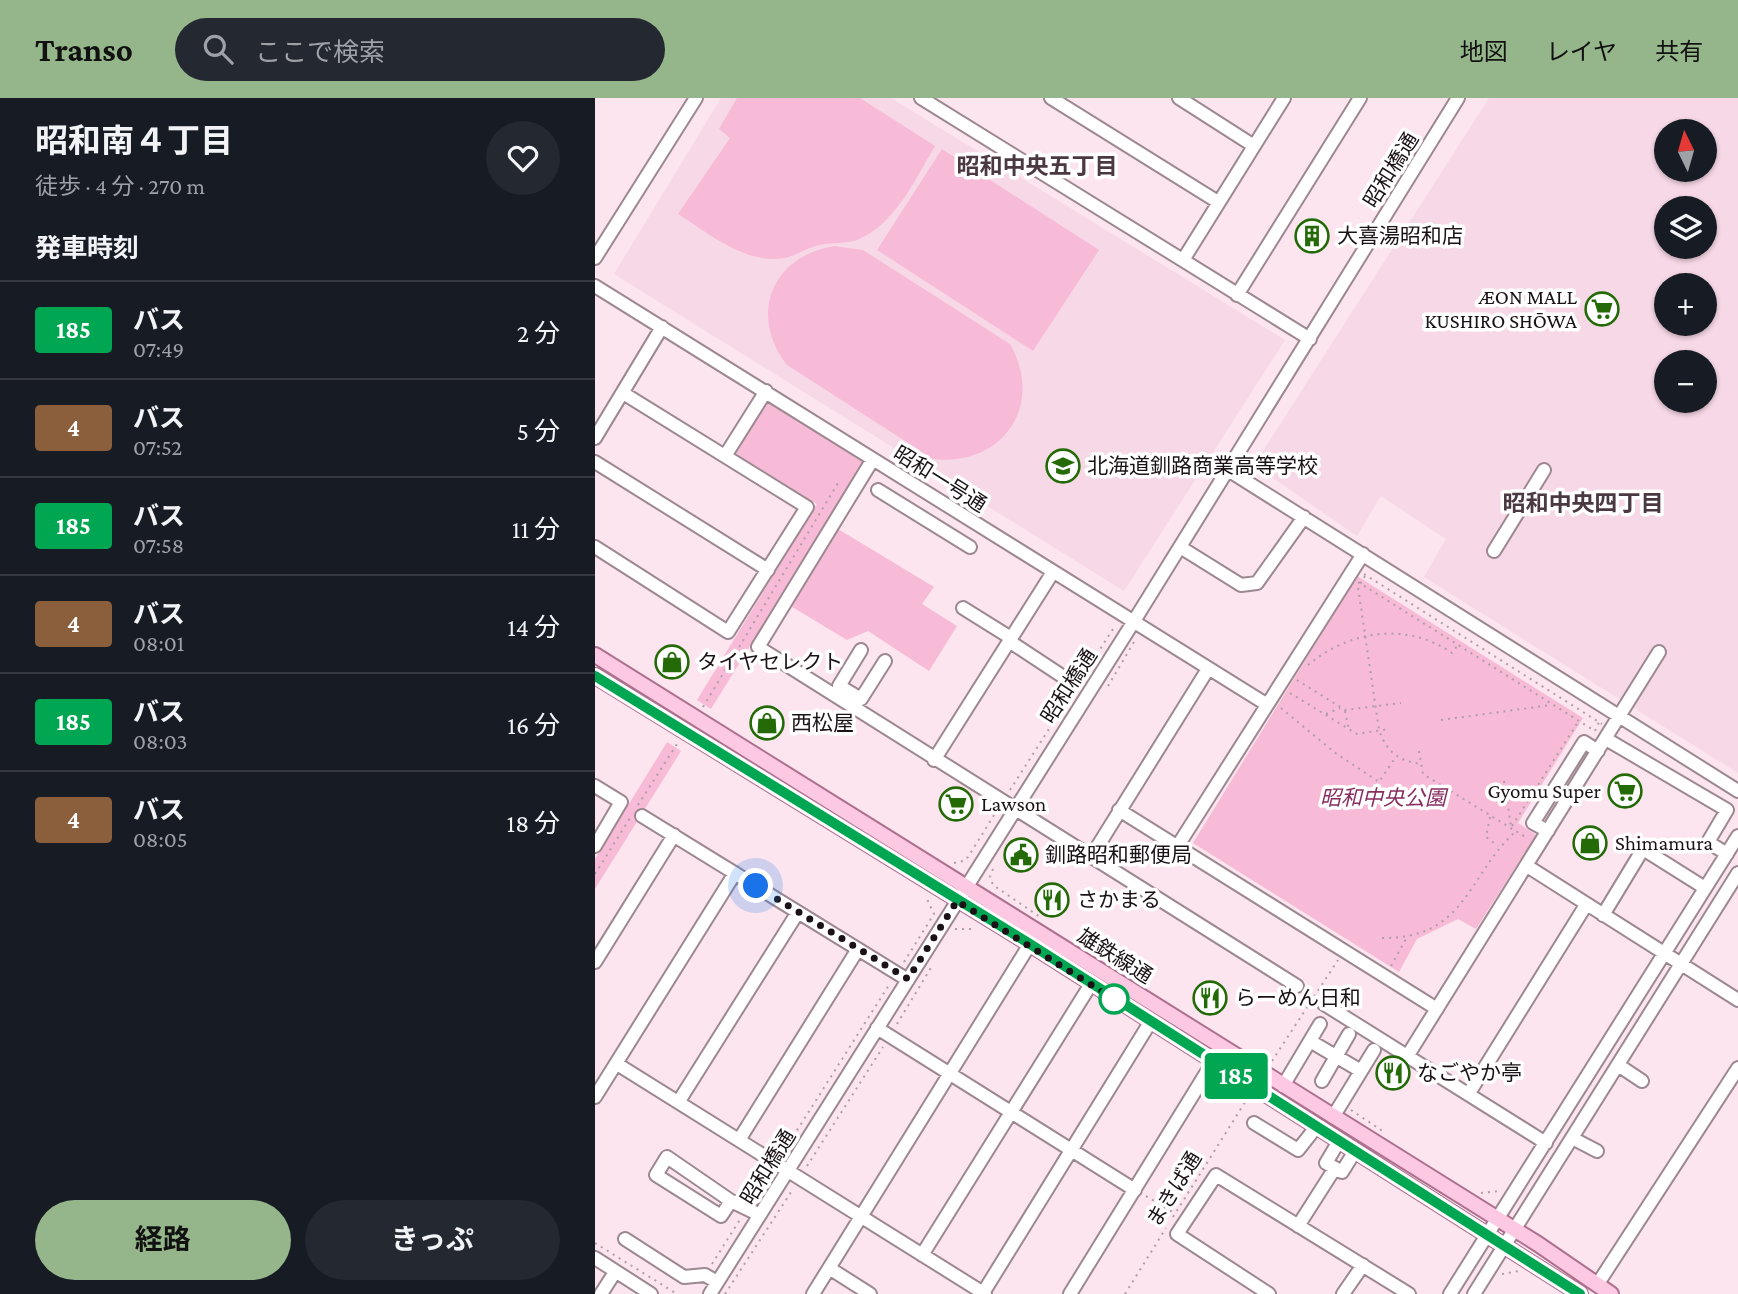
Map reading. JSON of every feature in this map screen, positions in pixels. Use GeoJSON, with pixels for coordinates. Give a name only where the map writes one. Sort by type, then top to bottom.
{"type":"FeatureCollection","features":[{"type":"Feature","properties":{"kind":"main road","name":"雄鉄線通"},"geometry":{"type":"LineString","coordinates":[[595,655],[1514,1229],[1611,1294]]}},
{"type":"Feature","properties":{"kind":"main road","name":"雄鉄線通"},"geometry":{"type":"LineString","coordinates":[[595,676],[1030,944],[1580,1294]]}},
{"type":"Feature","properties":{"kind":"street"},"geometry":{"type":"LineString","coordinates":[[595,258],[696,98]]}},
{"type":"Feature","properties":{"kind":"street"},"geometry":{"type":"LineString","coordinates":[[921,98],[1310,339]]}},
{"type":"Feature","properties":{"kind":"street"},"geometry":{"type":"LineString","coordinates":[[1051,98],[1218,202]]}},
{"type":"Feature","properties":{"kind":"street"},"geometry":{"type":"LineString","coordinates":[[1179,98],[1254,146]]}},
{"type":"Feature","properties":{"kind":"street"},"geometry":{"type":"LineString","coordinates":[[1183,260],[1284,98]]}},
{"type":"Feature","properties":{"kind":"street"},"geometry":{"type":"LineString","coordinates":[[1237,295],[1360,98]]}},
{"type":"Feature","properties":{"kind":"street","name":"昭和橋通"},"geometry":{"type":"LineString","coordinates":[[710,1294],[877,1028],[902,976],[965,888],[1008,805],[1134,621],[1458,98]]}},
{"type":"Feature","properties":{"kind":"street","name":"昭和一号通"},"geometry":{"type":"LineString","coordinates":[[595,286],[1208,668],[1271,704]]}},
{"type":"Feature","properties":{"kind":"street"},"geometry":{"type":"LineString","coordinates":[[595,438],[662,327]]}},
{"type":"Feature","properties":{"kind":"street"},"geometry":{"type":"LineString","coordinates":[[725,456],[765,391]]}},
{"type":"Feature","properties":{"kind":"street"},"geometry":{"type":"LineString","coordinates":[[595,547],[728,632],[807,508],[623,393]]}},
{"type":"Feature","properties":{"kind":"street"},"geometry":{"type":"LineString","coordinates":[[873,459],[758,647],[848,699],[934,760],[1297,986]]}},
{"type":"Feature","properties":{"kind":"street"},"geometry":{"type":"LineString","coordinates":[[595,462],[768,570]]}},
{"type":"Feature","properties":{"kind":"street"},"geometry":{"type":"LineString","coordinates":[[1228,470],[1738,791]]}},
{"type":"Feature","properties":{"kind":"street"},"geometry":{"type":"LineString","coordinates":[[1495,551],[1544,470]]}},
{"type":"Feature","properties":{"kind":"street"},"geometry":{"type":"LineString","coordinates":[[878,490],[970,547]]}},
{"type":"Feature","properties":{"kind":"street"},"geometry":{"type":"LineString","coordinates":[[934,525],[947,505]]}},
{"type":"Feature","properties":{"kind":"street"},"geometry":{"type":"LineString","coordinates":[[1180,547],[1241,585],[1257,583],[1304,517]]}},
{"type":"Feature","properties":{"kind":"street"},"geometry":{"type":"LineString","coordinates":[[1177,847],[1271,704],[1363,554]]}},
{"type":"Feature","properties":{"kind":"street"},"geometry":{"type":"LineString","coordinates":[[934,760],[1053,572]]}},
{"type":"Feature","properties":{"kind":"street"},"geometry":{"type":"LineString","coordinates":[[963,608],[1062,676]]}},
{"type":"Feature","properties":{"kind":"street"},"geometry":{"type":"LineString","coordinates":[[848,699],[839,686],[861,650]]}},
{"type":"Feature","properties":{"kind":"street"},"geometry":{"type":"LineString","coordinates":[[1408,1055],[1660,652]]}},
{"type":"Feature","properties":{"kind":"street"},"geometry":{"type":"LineString","coordinates":[[848,699],[861,699],[885,661]]}},
{"type":"Feature","properties":{"kind":"street"},"geometry":{"type":"LineString","coordinates":[[1091,857],[1208,668]]}},
{"type":"Feature","properties":{"kind":"street"},"geometry":{"type":"LineString","coordinates":[[1609,734],[1727,810],[1708,842],[1727,853]]}},
{"type":"Feature","properties":{"kind":"street"},"geometry":{"type":"LineString","coordinates":[[1548,831],[1534,823],[1584,742],[1598,751]]}},
{"type":"Feature","properties":{"kind":"street"},"geometry":{"type":"LineString","coordinates":[[1558,784],[1572,793]]}},
{"type":"Feature","properties":{"kind":"street"},"geometry":{"type":"LineString","coordinates":[[595,786],[621,802],[595,846]]}},
{"type":"Feature","properties":{"kind":"street"},"geometry":{"type":"LineString","coordinates":[[1119,810],[1437,1009]]}},
{"type":"Feature","properties":{"kind":"street"},"geometry":{"type":"LineString","coordinates":[[642,816],[902,976]]}},
{"type":"Feature","properties":{"kind":"street"},"geometry":{"type":"LineString","coordinates":[[595,962],[674,835]]}},
{"type":"Feature","properties":{"kind":"street"},"geometry":{"type":"LineString","coordinates":[[1450,1294],[1738,836]]}},
{"type":"Feature","properties":{"kind":"street"},"geometry":{"type":"LineString","coordinates":[[1603,915],[1643,849],[1705,888]]}},
{"type":"Feature","properties":{"kind":"street"},"geometry":{"type":"LineString","coordinates":[[1527,866],[1738,1000]]}},
{"type":"Feature","properties":{"kind":"street"},"geometry":{"type":"LineString","coordinates":[[595,1097],[735,873]]}},
{"type":"Feature","properties":{"kind":"street"},"geometry":{"type":"LineString","coordinates":[[1474,1294],[1738,873]]}},
{"type":"Feature","properties":{"kind":"street"},"geometry":{"type":"LineString","coordinates":[[1469,1094],[1586,905]]}},
{"type":"Feature","properties":{"kind":"street"},"geometry":{"type":"LineString","coordinates":[[679,1101],[798,912]]}},
{"type":"Feature","properties":{"kind":"street"},"geometry":{"type":"LineString","coordinates":[[813,1294],[1030,944]]}},
{"type":"Feature","properties":{"kind":"street"},"geometry":{"type":"LineString","coordinates":[[739,1140],[858,949]]}},
{"type":"Feature","properties":{"kind":"street"},"geometry":{"type":"LineString","coordinates":[[922,1255],[1091,984]]}},
{"type":"Feature","properties":{"kind":"street"},"geometry":{"type":"LineString","coordinates":[[1324,1004],[1546,1143]]}},
{"type":"Feature","properties":{"kind":"street"},"geometry":{"type":"LineString","coordinates":[[617,1064],[984,1293],[1151,1021]]}},
{"type":"Feature","properties":{"kind":"street"},"geometry":{"type":"LineString","coordinates":[[1283,1086],[1320,1024]]}},
{"type":"Feature","properties":{"kind":"street"},"geometry":{"type":"LineString","coordinates":[[877,1028],[1070,1152],[1135,1190]]}},
{"type":"Feature","properties":{"kind":"street"},"geometry":{"type":"LineString","coordinates":[[1322,1081],[1349,1034]]}},
{"type":"Feature","properties":{"kind":"street"},"geometry":{"type":"LineString","coordinates":[[1310,1041],[1361,1071]]}},
{"type":"Feature","properties":{"kind":"street"},"geometry":{"type":"LineString","coordinates":[[1333,1117],[1374,1050]]}},
{"type":"Feature","properties":{"kind":"street"},"geometry":{"type":"LineString","coordinates":[[1070,1294],[1213,1062]]}},
{"type":"Feature","properties":{"kind":"street"},"geometry":{"type":"LineString","coordinates":[[1618,1065],[1642,1081]]}},
{"type":"Feature","properties":{"kind":"street"},"geometry":{"type":"LineString","coordinates":[[1597,1285],[1738,1068]]}},
{"type":"Feature","properties":{"kind":"street"},"geometry":{"type":"LineString","coordinates":[[1254,1123],[1298,1150],[1317,1126]]}},
{"type":"Feature","properties":{"kind":"street"},"geometry":{"type":"LineString","coordinates":[[1572,1138],[1597,1151]]}},
{"type":"Feature","properties":{"kind":"street"},"geometry":{"type":"LineString","coordinates":[[1339,1140],[1326,1163],[1342,1172],[1355,1151]]}},
{"type":"Feature","properties":{"kind":"street"},"geometry":{"type":"LineString","coordinates":[[731,1201],[721,1216],[656,1175],[667,1157],[696,1175],[698,1181],[760,1215]]}},
{"type":"Feature","properties":{"kind":"street"},"geometry":{"type":"LineString","coordinates":[[1298,1226],[1335,1168]]}},
{"type":"Feature","properties":{"kind":"street"},"geometry":{"type":"LineString","coordinates":[[1269,1294],[1177,1234],[1216,1175],[1409,1294]]}},
{"type":"Feature","properties":{"kind":"street"},"geometry":{"type":"LineString","coordinates":[[625,1239],[684,1277],[705,1275],[717,1282]]}},
{"type":"Feature","properties":{"kind":"street"},"geometry":{"type":"LineString","coordinates":[[595,1258],[651,1294]]}},
{"type":"Feature","properties":{"kind":"street"},"geometry":{"type":"LineString","coordinates":[[1343,1294],[1363,1265]]}},
{"type":"Feature","properties":{"kind":"street"},"geometry":{"type":"LineString","coordinates":[[829,1268],[870,1294]]}},
{"type":"Feature","properties":{"kind":"street"},"geometry":{"type":"LineString","coordinates":[[601,1294],[615,1272]]}},
{"type":"Feature","properties":{"kind":"path"},"geometry":{"type":"LineString","coordinates":[[702,708],[838,483]]}},
{"type":"Feature","properties":{"kind":"path"},"geometry":{"type":"LineString","coordinates":[[1358,570],[1599,722],[1609,734]]}},
{"type":"Feature","properties":{"kind":"path"},"geometry":{"type":"LineString","coordinates":[[1366,575],[1358,587],[1379,730],[1385,747],[1396,757],[1422,764]]}},
{"type":"Feature","properties":{"kind":"path"},"geometry":{"type":"LineString","coordinates":[[1353,579],[1595,731],[1599,722]]}},
{"type":"Feature","properties":{"kind":"path"},"geometry":{"type":"LineString","coordinates":[[950,863],[963,862],[968,857],[1008,805],[1113,629]]}},
{"type":"Feature","properties":{"kind":"path"},"geometry":{"type":"LineString","coordinates":[[1306,667],[1341,642],[1365,635],[1403,634],[1452,653],[1458,645]]}},
{"type":"Feature","properties":{"kind":"path"},"geometry":{"type":"LineString","coordinates":[[1301,673],[1286,690],[1349,731],[1357,734],[1389,729]]}},
{"type":"Feature","properties":{"kind":"path"},"geometry":{"type":"LineString","coordinates":[[1297,680],[1345,710],[1349,731]]}},
{"type":"Feature","properties":{"kind":"path"},"geometry":{"type":"LineString","coordinates":[[1345,710],[1401,703]]}},
{"type":"Feature","properties":{"kind":"path"},"geometry":{"type":"LineString","coordinates":[[1271,704],[1379,782],[1396,757]]}},
{"type":"Feature","properties":{"kind":"path"},"geometry":{"type":"LineString","coordinates":[[1441,720],[1553,705]]}},
{"type":"Feature","properties":{"kind":"path"},"geometry":{"type":"LineString","coordinates":[[1325,715],[1341,707]]}},
{"type":"Feature","properties":{"kind":"path"},"geometry":{"type":"LineString","coordinates":[[1511,827],[1579,721]]}},
{"type":"Feature","properties":{"kind":"path"},"geometry":{"type":"LineString","coordinates":[[1419,751],[1423,774],[1515,832],[1534,841]]}},
{"type":"Feature","properties":{"kind":"path"},"geometry":{"type":"LineString","coordinates":[[1504,780],[1511,827]]}},
{"type":"Feature","properties":{"kind":"path"},"geometry":{"type":"LineString","coordinates":[[1490,814],[1486,837],[1499,847]]}},
{"type":"Feature","properties":{"kind":"path"},"geometry":{"type":"LineString","coordinates":[[1382,939],[1407,936],[1455,913],[1499,847],[1515,832]]}},
{"type":"Feature","properties":{"kind":"path"},"geometry":{"type":"LineString","coordinates":[[705,1275],[902,976],[934,914],[927,898]]}},
{"type":"Feature","properties":{"kind":"path"},"geometry":{"type":"LineString","coordinates":[[952,932],[963,926],[972,929]]}},
{"type":"Feature","properties":{"kind":"path"},"geometry":{"type":"LineString","coordinates":[[1389,970],[1407,936]]}},
{"type":"Feature","properties":{"kind":"path"},"geometry":{"type":"LineString","coordinates":[[1271,1063],[1344,951]]}},
{"type":"Feature","properties":{"kind":"path"},"geometry":{"type":"LineString","coordinates":[[726,1294],[938,956]]}},
{"type":"Feature","properties":{"kind":"path","name":"まきば通"},"geometry":{"type":"LineString","coordinates":[[1125,1294],[1247,1099]]}},
{"type":"Feature","properties":{"kind":"path"},"geometry":{"type":"LineString","coordinates":[[1135,1190],[1175,1213]]}},
{"type":"Feature","properties":{"kind":"path"},"geometry":{"type":"LineString","coordinates":[[595,1242],[677,1294]]}},
{"type":"Feature","properties":{"kind":"path"},"geometry":{"type":"LineString","coordinates":[[1500,1275],[1519,1271]]}},
{"type":"Feature","properties":{"kind":"shaded area","name":"北海道釧路商業高等学校"},"geometry":{"type":"Polygon","coordinates":[[[721,98],[891,98],[1285,340],[1124,591],[614,274],[721,98]]]}},
{"type":"Feature","properties":{"kind":"shaded area"},"geometry":{"type":"Polygon","coordinates":[[[1489,98],[1738,98],[1738,773],[1424,577],[1446,539],[1381,496],[1357,536],[1254,465],[1489,98]]]}},
{"type":"Feature","properties":{"kind":"green space"},"geometry":{"type":"Polygon","coordinates":[[[737,98],[860,98],[935,146],[903,199],[883,223],[870,233],[857,240],[816,246],[785,258],[756,257],[728,246],[678,214],[730,138],[719,129],[737,98]]]}},
{"type":"Feature","properties":{"kind":"green space"},"geometry":{"type":"Polygon","coordinates":[[[942,149],[1099,250],[1033,351],[877,250],[942,149]]]}},
{"type":"Feature","properties":{"kind":"green space"},"geometry":{"type":"Polygon","coordinates":[[[834,246],[863,250],[1010,344],[1020,367],[1023,389],[1019,409],[1011,427],[997,442],[979,453],[958,459],[933,459],[787,365],[775,346],[769,327],[768,308],[773,290],[782,275],[795,262],[813,252],[834,246]]]}},
{"type":"Feature","properties":{"kind":"green space"},"geometry":{"type":"Polygon","coordinates":[[[767,402],[874,469],[838,529],[934,587],[922,604],[957,626],[929,671],[868,631],[847,640],[779,599],[711,709],[697,700],[817,504],[734,453],[767,402]]]}},
{"type":"Feature","properties":{"kind":"green space","name":"昭和中央公園"},"geometry":{"type":"Polygon","coordinates":[[[1357,576],[1583,718],[1518,823],[1536,835],[1476,929],[1458,919],[1417,939],[1399,972],[1193,843],[1357,576]]]}},
{"type":"Feature","properties":{"kind":"green space"},"geometry":{"type":"Polygon","coordinates":[[[667,742],[681,751],[595,889],[595,859],[667,742]]]}},
{"type":"Feature","properties":{"kind":"bus line","name":"185"},"geometry":{"type":"LineString","coordinates":[[595,676],[1030,944],[1580,1294]]}},
{"type":"Feature","properties":{"kind":"place","name":"大喜湯昭和店"},"geometry":{"type":"Point","coordinates":[1312,236]}},
{"type":"Feature","properties":{"kind":"place","name":"ÆON MALL KUSHIRO SHŌWA"},"geometry":{"type":"Point","coordinates":[1602,309]}},
{"type":"Feature","properties":{"kind":"place","name":"北海道釧路商業高等学校"},"geometry":{"type":"Point","coordinates":[1063,466]}},
{"type":"Feature","properties":{"kind":"place","name":"タイヤセレクト"},"geometry":{"type":"Point","coordinates":[672,662]}},
{"type":"Feature","properties":{"kind":"place","name":"西松屋"},"geometry":{"type":"Point","coordinates":[767,723]}},
{"type":"Feature","properties":{"kind":"place","name":"Gyomu Super"},"geometry":{"type":"Point","coordinates":[1625,791]}},
{"type":"Feature","properties":{"kind":"place","name":"Lawson"},"geometry":{"type":"Point","coordinates":[956,804]}},
{"type":"Feature","properties":{"kind":"place","name":"Shimamura"},"geometry":{"type":"Point","coordinates":[1590,843]}},
{"type":"Feature","properties":{"kind":"place","name":"釧路昭和郵便局"},"geometry":{"type":"Point","coordinates":[1021,855]}},
{"type":"Feature","properties":{"kind":"place","name":"さかまる"},"geometry":{"type":"Point","coordinates":[1052,900]}},
{"type":"Feature","properties":{"kind":"place","name":"らーめん日和"},"geometry":{"type":"Point","coordinates":[1210,998]}},
{"type":"Feature","properties":{"kind":"place","name":"なごやか亭"},"geometry":{"type":"Point","coordinates":[1393,1073]}},
{"type":"Feature","properties":{"kind":"district","name":"昭和中央五丁目"},"geometry":{"type":"Point","coordinates":[1037,166]}},
{"type":"Feature","properties":{"kind":"district","name":"昭和中央四丁目"},"geometry":{"type":"Point","coordinates":[1583,503]}},
{"type":"Feature","properties":{"kind":"route"},"geometry":{"type":"LineString","coordinates":[[756,886],[908,979],[957,901],[1030,944],[1114,999]]}}]}
